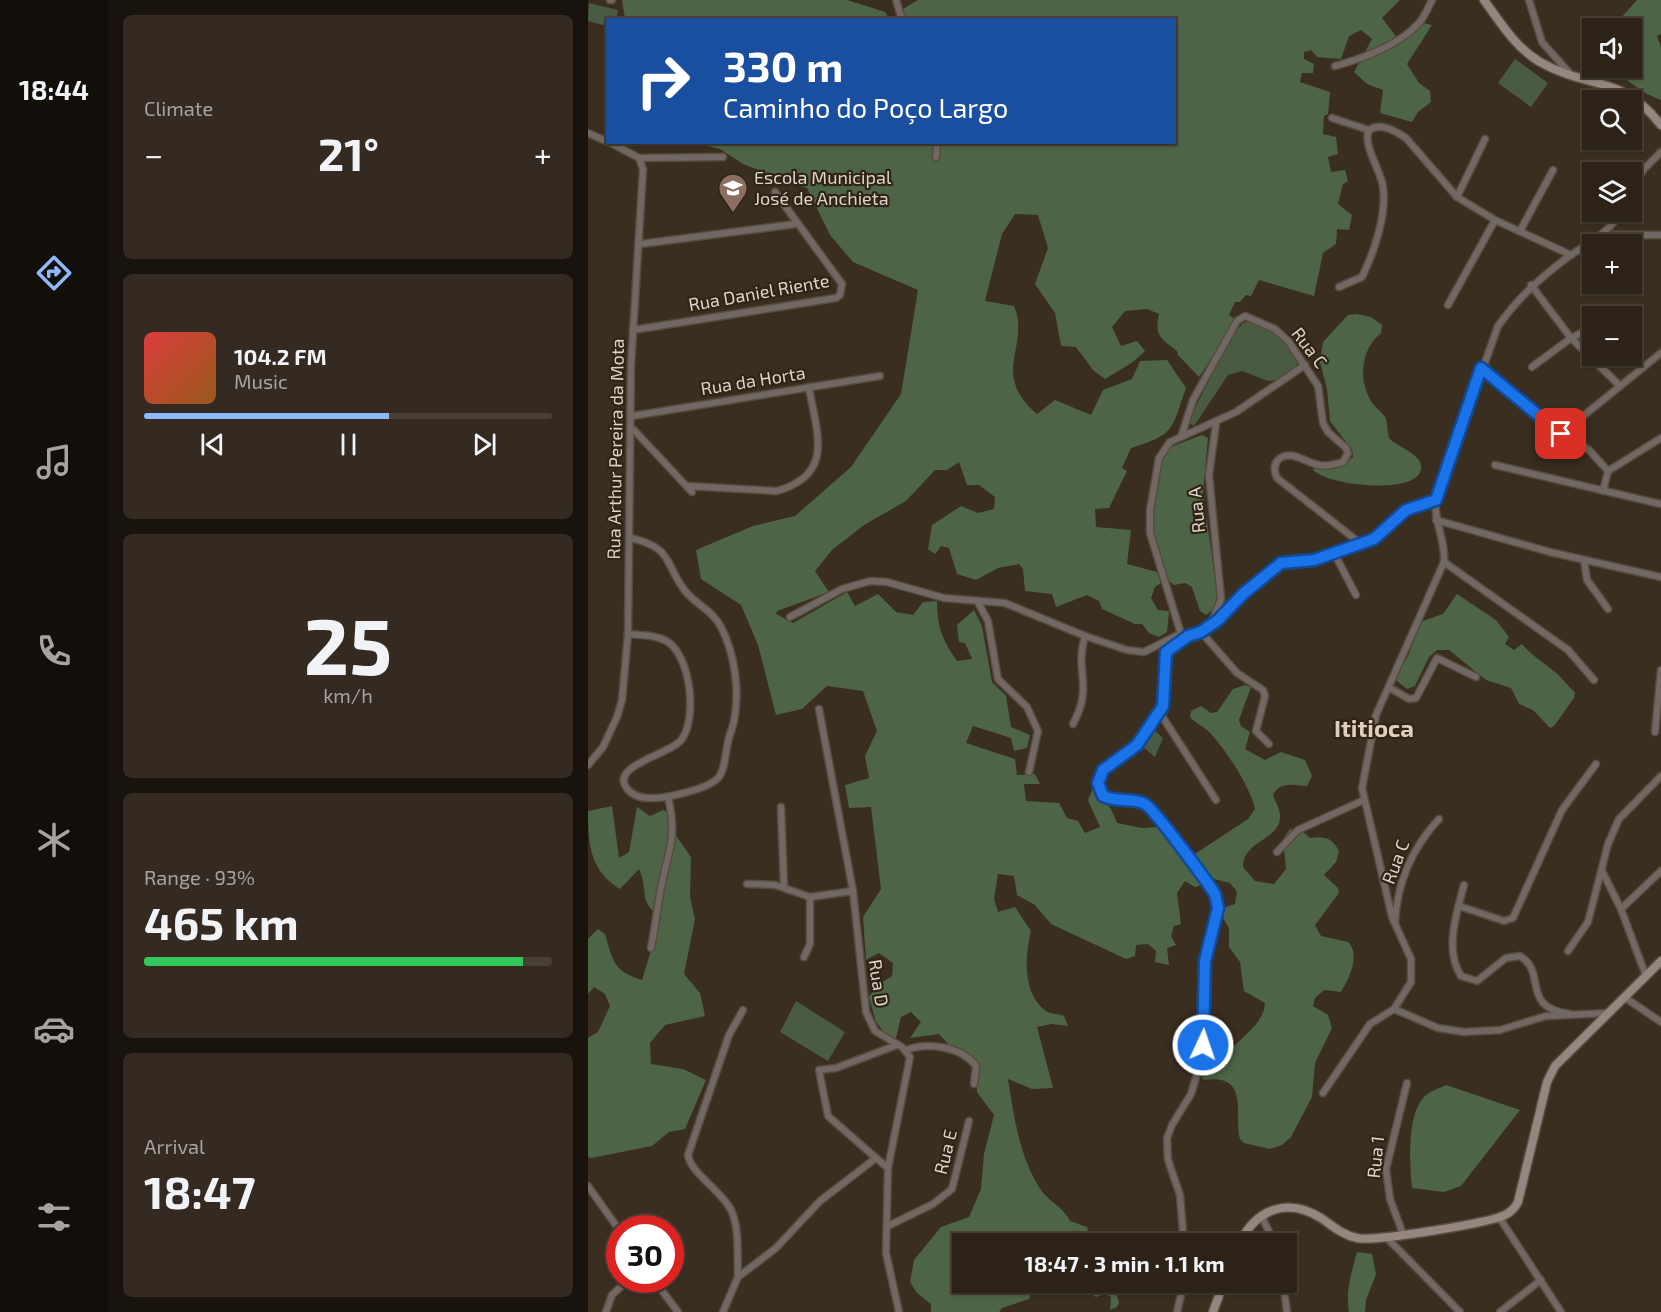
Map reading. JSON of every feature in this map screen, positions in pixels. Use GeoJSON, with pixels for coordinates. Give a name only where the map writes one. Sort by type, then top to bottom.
{"type":"FeatureCollection","features":[{"type":"Feature","properties":{"kind":"main road"},"geometry":{"type":"LineString","coordinates":[[1484,0],[1521,47],[1540,62],[1573,76],[1612,85],[1630,94],[1646,106],[1661,125]]}},
{"type":"Feature","properties":{"kind":"main road"},"geometry":{"type":"LineString","coordinates":[[1246,1233],[1252,1223],[1270,1209],[1292,1206],[1319,1217],[1348,1236],[1367,1240],[1499,1217],[1513,1210],[1518,1202],[1550,1076],[1555,1066],[1661,961]]}},
{"type":"Feature","properties":{"kind":"main road"},"geometry":{"type":"LineString","coordinates":[[1213,1312],[1220,1293]]}},
{"type":"Feature","properties":{"kind":"street"},"geometry":{"type":"LineString","coordinates":[[896,0],[901,18]]}},
{"type":"Feature","properties":{"kind":"street"},"geometry":{"type":"LineString","coordinates":[[1335,66],[1350,62],[1403,36],[1420,23],[1432,0]]}},
{"type":"Feature","properties":{"kind":"street"},"geometry":{"type":"LineString","coordinates":[[1529,0],[1542,42],[1573,76]]}},
{"type":"Feature","properties":{"kind":"street"},"geometry":{"type":"LineString","coordinates":[[1332,118],[1369,130],[1379,127],[1396,131],[1406,138],[1457,197],[1495,220],[1571,255]]}},
{"type":"Feature","properties":{"kind":"street"},"geometry":{"type":"LineString","coordinates":[[1339,287],[1362,277],[1380,225],[1383,189],[1380,171],[1367,140],[1369,130]]}},
{"type":"Feature","properties":{"kind":"street"},"geometry":{"type":"LineString","coordinates":[[588,133],[606,141]]}},
{"type":"Feature","properties":{"kind":"street"},"geometry":{"type":"LineString","coordinates":[[1457,197],[1485,139]]}},
{"type":"Feature","properties":{"kind":"street"},"geometry":{"type":"LineString","coordinates":[[612,144],[639,158],[723,157]]}},
{"type":"Feature","properties":{"kind":"street"},"geometry":{"type":"LineString","coordinates":[[936,157],[937,144]]}},
{"type":"Feature","properties":{"kind":"street"},"geometry":{"type":"LineString","coordinates":[[1642,172],[1661,152]]}},
{"type":"Feature","properties":{"kind":"street","name":"Rua Arthur Pereira da Mota"},"geometry":{"type":"LineString","coordinates":[[588,765],[603,747],[617,717],[622,700],[628,634],[633,330],[643,169],[639,158]]}},
{"type":"Feature","properties":{"kind":"street"},"geometry":{"type":"LineString","coordinates":[[1520,231],[1553,170]]}},
{"type":"Feature","properties":{"kind":"street","name":"Rua Daniel Riente"},"geometry":{"type":"LineString","coordinates":[[633,330],[836,298],[840,295],[842,284],[796,224],[782,198],[775,192]]}},
{"type":"Feature","properties":{"kind":"street"},"geometry":{"type":"LineString","coordinates":[[1448,305],[1495,220]]}},
{"type":"Feature","properties":{"kind":"street"},"geometry":{"type":"LineString","coordinates":[[1603,234],[1613,222]]}},
{"type":"Feature","properties":{"kind":"street"},"geometry":{"type":"LineString","coordinates":[[640,244],[796,224]]}},
{"type":"Feature","properties":{"kind":"street"},"geometry":{"type":"LineString","coordinates":[[1642,235],[1661,235]]}},
{"type":"Feature","properties":{"kind":"street"},"geometry":{"type":"LineString","coordinates":[[1323,1094],[1370,1024],[1394,1010],[1406,993],[1413,972],[1409,953],[1395,923],[1364,800],[1364,770],[1376,715],[1390,688],[1444,562],[1444,549],[1436,520],[1436,500],[1481,368],[1498,326],[1514,303],[1531,285],[1582,248]]}},
{"type":"Feature","properties":{"kind":"street"},"geometry":{"type":"LineString","coordinates":[[1531,285],[1571,338],[1619,385]]}},
{"type":"Feature","properties":{"kind":"street","name":"Rua C"},"geometry":{"type":"LineString","coordinates":[[1181,437],[1193,400],[1241,318],[1245,316],[1275,329],[1289,342],[1318,386],[1323,423],[1328,432],[1347,448],[1348,453],[1343,462],[1331,465],[1320,465],[1298,457],[1281,457],[1275,465],[1277,478],[1360,543]]}},
{"type":"Feature","properties":{"kind":"street"},"geometry":{"type":"LineString","coordinates":[[1532,367],[1582,332]]}},
{"type":"Feature","properties":{"kind":"street"},"geometry":{"type":"LineString","coordinates":[[1561,434],[1661,353]]}},
{"type":"Feature","properties":{"kind":"street"},"geometry":{"type":"LineString","coordinates":[[1185,635],[1149,522],[1159,458],[1170,442],[1216,424],[1305,365]]}},
{"type":"Feature","properties":{"kind":"street"},"geometry":{"type":"LineString","coordinates":[[1481,368],[1561,434],[1589,450],[1608,471]]}},
{"type":"Feature","properties":{"kind":"street","name":"Rua da Horta"},"geometry":{"type":"LineString","coordinates":[[632,416],[880,376]]}},
{"type":"Feature","properties":{"kind":"street"},"geometry":{"type":"LineString","coordinates":[[687,486],[777,491],[787,488],[806,474],[816,465],[819,451],[809,387]]}},
{"type":"Feature","properties":{"kind":"street","name":"Rua A"},"geometry":{"type":"LineString","coordinates":[[1209,626],[1220,604],[1209,475],[1216,424]]}},
{"type":"Feature","properties":{"kind":"street"},"geometry":{"type":"LineString","coordinates":[[632,429],[692,492]]}},
{"type":"Feature","properties":{"kind":"street"},"geometry":{"type":"LineString","coordinates":[[1603,491],[1608,471],[1661,438]]}},
{"type":"Feature","properties":{"kind":"street"},"geometry":{"type":"LineString","coordinates":[[1495,465],[1661,504]]}},
{"type":"Feature","properties":{"kind":"street"},"geometry":{"type":"LineString","coordinates":[[790,617],[842,589],[870,581],[895,583],[944,598],[1005,603],[1085,636],[1126,650],[1144,652],[1185,635],[1201,632],[1281,563],[1308,561],[1377,537],[1412,506],[1436,500]]}},
{"type":"Feature","properties":{"kind":"street"},"geometry":{"type":"LineString","coordinates":[[1436,520],[1584,560],[1661,577]]}},
{"type":"Feature","properties":{"kind":"street"},"geometry":{"type":"LineString","coordinates":[[628,634],[660,638],[675,648],[685,671],[690,691],[690,715],[681,741],[674,748],[629,769],[624,777],[626,787],[633,795],[652,799],[701,788],[719,778],[734,720],[734,672],[721,628],[713,616],[687,592],[660,549],[631,538]]}},
{"type":"Feature","properties":{"kind":"street"},"geometry":{"type":"LineString","coordinates":[[1334,553],[1356,595]]}},
{"type":"Feature","properties":{"kind":"street"},"geometry":{"type":"LineString","coordinates":[[1584,560],[1587,579],[1608,609]]}},
{"type":"Feature","properties":{"kind":"street"},"geometry":{"type":"LineString","coordinates":[[1444,562],[1569,650],[1594,680]]}},
{"type":"Feature","properties":{"kind":"street"},"geometry":{"type":"LineString","coordinates":[[978,602],[988,621],[998,679],[1027,707],[1038,731],[1029,772]]}},
{"type":"Feature","properties":{"kind":"street"},"geometry":{"type":"LineString","coordinates":[[1201,632],[1237,673],[1263,690],[1265,696],[1256,731],[1269,744]]}},
{"type":"Feature","properties":{"kind":"street"},"geometry":{"type":"LineString","coordinates":[[1183,1233],[1180,1195],[1168,1160],[1167,1138],[1172,1125],[1191,1094],[1202,1058],[1205,961],[1217,900],[1206,881],[1151,808],[1133,800],[1114,800],[1103,796],[1098,783],[1103,770],[1133,750],[1160,713],[1164,701],[1166,652],[1185,635]]}},
{"type":"Feature","properties":{"kind":"street"},"geometry":{"type":"LineString","coordinates":[[1073,724],[1084,701],[1085,684],[1081,655],[1085,636]]}},
{"type":"Feature","properties":{"kind":"street"},"geometry":{"type":"LineString","coordinates":[[1390,688],[1409,699],[1416,698],[1437,658],[1476,677]]}},
{"type":"Feature","properties":{"kind":"street"},"geometry":{"type":"LineString","coordinates":[[1655,732],[1661,670]]}},
{"type":"Feature","properties":{"kind":"street","name":"Rua D"},"geometry":{"type":"LineString","coordinates":[[819,709],[853,891],[866,1012],[875,1031],[906,1050]]}},
{"type":"Feature","properties":{"kind":"street"},"geometry":{"type":"LineString","coordinates":[[1160,713],[1216,800]]}},
{"type":"Feature","properties":{"kind":"street"},"geometry":{"type":"LineString","coordinates":[[1459,906],[1504,921],[1513,918],[1562,810],[1596,764]]}},
{"type":"Feature","properties":{"kind":"street"},"geometry":{"type":"LineString","coordinates":[[1568,951],[1584,932],[1608,844],[1619,819],[1661,776]]}},
{"type":"Feature","properties":{"kind":"street"},"geometry":{"type":"LineString","coordinates":[[651,948],[673,835],[674,825],[668,797]]}},
{"type":"Feature","properties":{"kind":"street"},"geometry":{"type":"LineString","coordinates":[[1277,852],[1298,830],[1364,800]]}},
{"type":"Feature","properties":{"kind":"street"},"geometry":{"type":"LineString","coordinates":[[781,807],[784,887]]}},
{"type":"Feature","properties":{"kind":"street","name":"Rua C"},"geometry":{"type":"LineString","coordinates":[[1395,923],[1411,856],[1418,843],[1439,819]]}},
{"type":"Feature","properties":{"kind":"street"},"geometry":{"type":"LineString","coordinates":[[1621,909],[1661,871]]}},
{"type":"Feature","properties":{"kind":"street"},"geometry":{"type":"LineString","coordinates":[[1602,872],[1621,909],[1646,976]]}},
{"type":"Feature","properties":{"kind":"street"},"geometry":{"type":"LineString","coordinates":[[747,884],[758,882],[784,887],[810,897],[853,891]]}},
{"type":"Feature","properties":{"kind":"street"},"geometry":{"type":"LineString","coordinates":[[1464,885],[1453,937],[1453,954],[1461,976],[1477,981],[1506,958],[1520,956],[1526,961],[1540,1001],[1547,1009],[1570,1014]]}},
{"type":"Feature","properties":{"kind":"street"},"geometry":{"type":"LineString","coordinates":[[804,957],[810,944],[810,897]]}},
{"type":"Feature","properties":{"kind":"street"},"geometry":{"type":"LineString","coordinates":[[1624,997],[1661,1022]]}},
{"type":"Feature","properties":{"kind":"street"},"geometry":{"type":"LineString","coordinates":[[723,1312],[738,1277],[733,1214],[724,1198],[692,1165],[688,1155],[729,1035],[742,1010]]}},
{"type":"Feature","properties":{"kind":"street"},"geometry":{"type":"LineString","coordinates":[[1394,1010],[1438,1028],[1464,1032],[1500,1030],[1546,1016],[1608,1013]]}},
{"type":"Feature","properties":{"kind":"street"},"geometry":{"type":"LineString","coordinates":[[888,1168],[828,1116],[819,1070],[836,1068],[897,1045]]}},
{"type":"Feature","properties":{"kind":"street"},"geometry":{"type":"LineString","coordinates":[[899,1312],[886,1253],[888,1168],[909,1072],[910,1057],[906,1050],[926,1045],[966,1057],[976,1066],[974,1084]]}},
{"type":"Feature","properties":{"kind":"street","name":"Rua 1"},"geometry":{"type":"LineString","coordinates":[[1403,1234],[1390,1199],[1386,1169],[1407,1083]]}},
{"type":"Feature","properties":{"kind":"street","name":"Rua E"},"geometry":{"type":"LineString","coordinates":[[888,1226],[926,1208],[952,1189],[969,1121]]}},
{"type":"Feature","properties":{"kind":"street"},"geometry":{"type":"LineString","coordinates":[[738,1277],[776,1248],[820,1201],[876,1158]]}},
{"type":"Feature","properties":{"kind":"street"},"geometry":{"type":"LineString","coordinates":[[588,1186],[609,1215]]}},
{"type":"Feature","properties":{"kind":"street"},"geometry":{"type":"LineString","coordinates":[[1262,1215],[1270,1233]]}},
{"type":"Feature","properties":{"kind":"street"},"geometry":{"type":"LineString","coordinates":[[1499,1217],[1561,1312]]}},
{"type":"Feature","properties":{"kind":"street"},"geometry":{"type":"LineString","coordinates":[[1386,1237],[1460,1312]]}},
{"type":"Feature","properties":{"kind":"street"},"geometry":{"type":"LineString","coordinates":[[1500,1312],[1540,1281]]}},
{"type":"Feature","properties":{"kind":"street"},"geometry":{"type":"LineString","coordinates":[[606,1312],[614,1293]]}},
{"type":"Feature","properties":{"kind":"street"},"geometry":{"type":"LineString","coordinates":[[664,1293],[678,1312]]}},
{"type":"Feature","properties":{"kind":"street"},"geometry":{"type":"LineString","coordinates":[[1177,1312],[1181,1293]]}},
{"type":"Feature","properties":{"kind":"street"},"geometry":{"type":"LineString","coordinates":[[1284,1293],[1287,1312]]}},
{"type":"Feature","properties":{"kind":"green space"},"geometry":{"type":"Polygon","coordinates":[[[622,0],[847,0],[885,12],[888,18],[625,18],[622,0]]]}},
{"type":"Feature","properties":{"kind":"green space"},"geometry":{"type":"Polygon","coordinates":[[[918,0],[1400,0],[1382,18],[1401,43],[1423,23],[1432,25],[1407,64],[1419,83],[1430,91],[1431,102],[1418,112],[1412,122],[1380,113],[1383,90],[1367,84],[1354,72],[1372,39],[1361,30],[1349,36],[1341,59],[1317,57],[1311,50],[1304,52],[1304,59],[1314,64],[1313,73],[1302,73],[1300,82],[1330,92],[1328,114],[1324,116],[1323,134],[1336,137],[1338,154],[1328,157],[1331,172],[1345,170],[1348,181],[1343,184],[1338,204],[1352,215],[1349,230],[1337,229],[1336,244],[1323,253],[1314,296],[1259,280],[1251,296],[1246,295],[1240,302],[1235,302],[1229,315],[1237,320],[1199,377],[1178,355],[1177,351],[1160,336],[1157,327],[1159,314],[1147,309],[1125,311],[1112,327],[1121,346],[1137,341],[1145,351],[1133,362],[1105,379],[1093,370],[1076,347],[1061,346],[1055,313],[1035,284],[1048,248],[1038,215],[1015,214],[1002,234],[985,301],[1014,306],[1018,320],[1018,334],[1013,372],[1023,399],[1037,414],[1055,400],[1091,415],[1103,390],[1132,379],[1140,361],[1167,360],[1186,388],[1170,428],[1156,439],[1131,448],[1122,468],[1127,471],[1109,508],[1095,509],[1096,527],[1131,530],[1127,564],[1157,572],[1161,583],[1155,587],[1151,598],[1158,610],[1169,611],[1167,632],[1159,637],[1149,633],[1142,624],[1135,624],[1102,609],[1099,601],[1087,595],[1056,607],[1052,594],[1025,591],[1023,569],[1019,564],[998,568],[976,580],[957,574],[949,548],[941,546],[935,554],[928,549],[932,525],[961,506],[978,513],[994,509],[995,497],[979,485],[967,485],[959,462],[947,470],[935,470],[906,501],[864,525],[832,550],[815,571],[829,592],[777,611],[776,614],[793,623],[847,592],[855,606],[878,594],[896,612],[913,615],[923,602],[937,601],[942,633],[957,661],[972,659],[965,643],[959,642],[957,625],[974,610],[982,626],[992,682],[1006,696],[1011,727],[1030,735],[1027,748],[1014,751],[1011,738],[973,726],[966,743],[1015,759],[1017,775],[1035,774],[1040,784],[1024,784],[1026,801],[1059,803],[1067,818],[1078,821],[1085,833],[1100,827],[1088,800],[1093,788],[1111,809],[1117,823],[1142,828],[1157,827],[1202,885],[1195,887],[1185,881],[1177,893],[1181,924],[1174,926],[1171,936],[1176,945],[1167,948],[1169,965],[1155,962],[1156,951],[1148,944],[1136,945],[1135,956],[1126,959],[1051,924],[1035,905],[1017,895],[1014,876],[998,874],[994,899],[998,912],[1015,907],[1031,931],[1027,951],[1027,974],[1033,995],[1046,1011],[1064,1016],[1068,1026],[1052,1024],[1037,1027],[1053,1088],[1032,1089],[1008,1079],[1022,1149],[1039,1187],[1070,1221],[1087,1227],[1088,1233],[952,1233],[952,1293],[1031,1293],[1029,1299],[1002,1308],[999,1312],[931,1312],[931,1304],[917,1293],[910,1282],[914,1260],[941,1227],[969,1217],[981,1189],[984,1154],[994,1115],[977,1092],[977,1065],[970,1055],[949,1045],[939,1034],[910,1038],[921,1022],[911,1012],[901,1017],[896,1038],[887,1036],[876,1022],[869,997],[876,986],[892,976],[893,963],[879,953],[866,960],[863,917],[881,889],[871,807],[849,808],[845,785],[869,778],[865,756],[877,731],[863,691],[827,686],[802,709],[776,715],[758,645],[741,605],[701,579],[696,550],[753,526],[795,516],[851,467],[901,394],[918,290],[853,262],[830,235],[807,188],[743,164],[720,149],[699,144],[1176,144],[1176,18],[905,18],[901,10],[918,0]]]}},
{"type":"Feature","properties":{"kind":"green space"},"geometry":{"type":"Polygon","coordinates":[[[1637,0],[1661,0],[1661,34],[1657,36],[1661,47],[1661,100],[1647,94],[1624,78],[1642,78],[1642,18],[1621,18],[1637,0]]]}},
{"type":"Feature","properties":{"kind":"green space"},"geometry":{"type":"Polygon","coordinates":[[[589,3],[618,10],[616,18],[606,18],[606,26],[588,21],[589,3]]]}},
{"type":"Feature","properties":{"kind":"green space"},"geometry":{"type":"Polygon","coordinates":[[[1515,59],[1548,83],[1531,107],[1498,83],[1515,59]]]}},
{"type":"Feature","properties":{"kind":"green space"},"geometry":{"type":"Polygon","coordinates":[[[1348,315],[1371,317],[1382,325],[1381,333],[1369,347],[1366,356],[1364,383],[1371,401],[1386,419],[1389,438],[1416,457],[1421,465],[1418,475],[1408,482],[1374,486],[1355,484],[1322,476],[1313,470],[1314,468],[1342,465],[1353,457],[1352,450],[1330,421],[1327,389],[1320,362],[1323,342],[1348,315]]]}},
{"type":"Feature","properties":{"kind":"green space"},"geometry":{"type":"Polygon","coordinates":[[[1253,320],[1268,326],[1285,341],[1298,361],[1296,368],[1282,379],[1268,381],[1242,371],[1228,375],[1194,426],[1188,422],[1232,335],[1243,323],[1253,320]]]}},
{"type":"Feature","properties":{"kind":"green space"},"geometry":{"type":"Polygon","coordinates":[[[1202,435],[1208,438],[1203,493],[1217,592],[1217,606],[1206,615],[1200,611],[1192,587],[1185,583],[1174,585],[1169,581],[1156,546],[1153,522],[1156,483],[1168,448],[1202,435]]]}},
{"type":"Feature","properties":{"kind":"green space"},"geometry":{"type":"Polygon","coordinates":[[[1457,594],[1496,620],[1509,637],[1505,644],[1514,650],[1522,644],[1558,674],[1575,692],[1574,698],[1554,726],[1550,728],[1533,710],[1519,704],[1511,688],[1486,680],[1449,650],[1437,650],[1429,657],[1415,686],[1407,689],[1397,681],[1397,674],[1408,656],[1420,622],[1443,614],[1457,594]]]}},
{"type":"Feature","properties":{"kind":"green space"},"geometry":{"type":"Polygon","coordinates":[[[1245,685],[1251,687],[1239,720],[1241,726],[1250,732],[1245,749],[1265,760],[1281,752],[1305,760],[1312,776],[1307,786],[1288,785],[1276,791],[1273,795],[1280,814],[1279,823],[1275,830],[1249,851],[1243,867],[1255,881],[1274,884],[1286,869],[1283,839],[1290,829],[1301,830],[1310,838],[1319,837],[1330,840],[1339,851],[1336,862],[1324,875],[1338,888],[1339,893],[1315,925],[1321,936],[1348,942],[1354,953],[1352,967],[1341,992],[1324,990],[1315,998],[1313,1006],[1328,1015],[1332,1028],[1315,1063],[1312,1097],[1291,1137],[1282,1145],[1270,1149],[1244,1143],[1240,1139],[1237,1098],[1234,1089],[1228,1083],[1202,1078],[1210,1049],[1214,1044],[1225,1050],[1231,1049],[1257,1023],[1265,1003],[1244,991],[1240,962],[1229,947],[1229,928],[1220,913],[1223,908],[1235,904],[1237,892],[1230,883],[1201,873],[1195,862],[1195,854],[1248,819],[1255,809],[1248,790],[1229,757],[1215,738],[1190,717],[1191,711],[1201,706],[1211,713],[1217,712],[1233,689],[1245,685]]]}},
{"type":"Feature","properties":{"kind":"green space"},"geometry":{"type":"Polygon","coordinates":[[[1153,729],[1163,738],[1155,757],[1144,748],[1153,729]]]}},
{"type":"Feature","properties":{"kind":"green space"},"geometry":{"type":"Polygon","coordinates":[[[612,806],[619,858],[629,852],[637,807],[650,816],[663,810],[669,813],[674,833],[691,857],[690,897],[695,919],[684,974],[700,993],[705,1016],[665,1025],[650,1043],[651,1064],[683,1069],[706,1080],[685,1129],[669,1132],[652,1146],[591,1158],[588,1157],[588,1038],[598,1032],[610,1006],[605,994],[594,987],[588,994],[588,939],[598,929],[605,934],[613,958],[620,969],[642,980],[661,918],[646,900],[639,869],[620,889],[602,874],[593,856],[588,811],[612,806]]]}},
{"type":"Feature","properties":{"kind":"green space"},"geometry":{"type":"Polygon","coordinates":[[[796,1001],[845,1032],[828,1061],[780,1032],[796,1001]]]}},
{"type":"Feature","properties":{"kind":"green space"},"geometry":{"type":"Polygon","coordinates":[[[1446,1085],[1520,1110],[1461,1186],[1444,1192],[1412,1188],[1411,1140],[1415,1115],[1425,1096],[1446,1085]]]}},
{"type":"Feature","properties":{"kind":"green space"},"geometry":{"type":"Polygon","coordinates":[[[1357,1252],[1372,1254],[1376,1274],[1366,1300],[1365,1312],[1349,1312],[1348,1289],[1357,1252]]]}},
{"type":"Feature","properties":{"kind":"green space"},"geometry":{"type":"Polygon","coordinates":[[[1116,1293],[1119,1303],[1117,1307],[1110,1310],[1111,1297],[1105,1294],[1096,1297],[1091,1294],[1116,1293]]]}},
{"type":"Feature","properties":{"kind":"place","name":"Escola Municipal José de Anchieta"},"geometry":{"type":"Point","coordinates":[733,214]}},
{"type":"Feature","properties":{"kind":"district","name":"Ititioca"},"geometry":{"type":"Point","coordinates":[1374,729]}},
{"type":"Feature","properties":{"kind":"route"},"geometry":{"type":"LineString","coordinates":[[1203,1045],[1205,961],[1210,933],[1218,908],[1215,894],[1151,808],[1133,800],[1109,799],[1103,796],[1098,783],[1100,773],[1133,750],[1160,713],[1165,694],[1166,652],[1188,636],[1201,632],[1218,620],[1244,593],[1281,563],[1314,560],[1374,539],[1412,506],[1436,500],[1481,368],[1561,434]]}}]}
